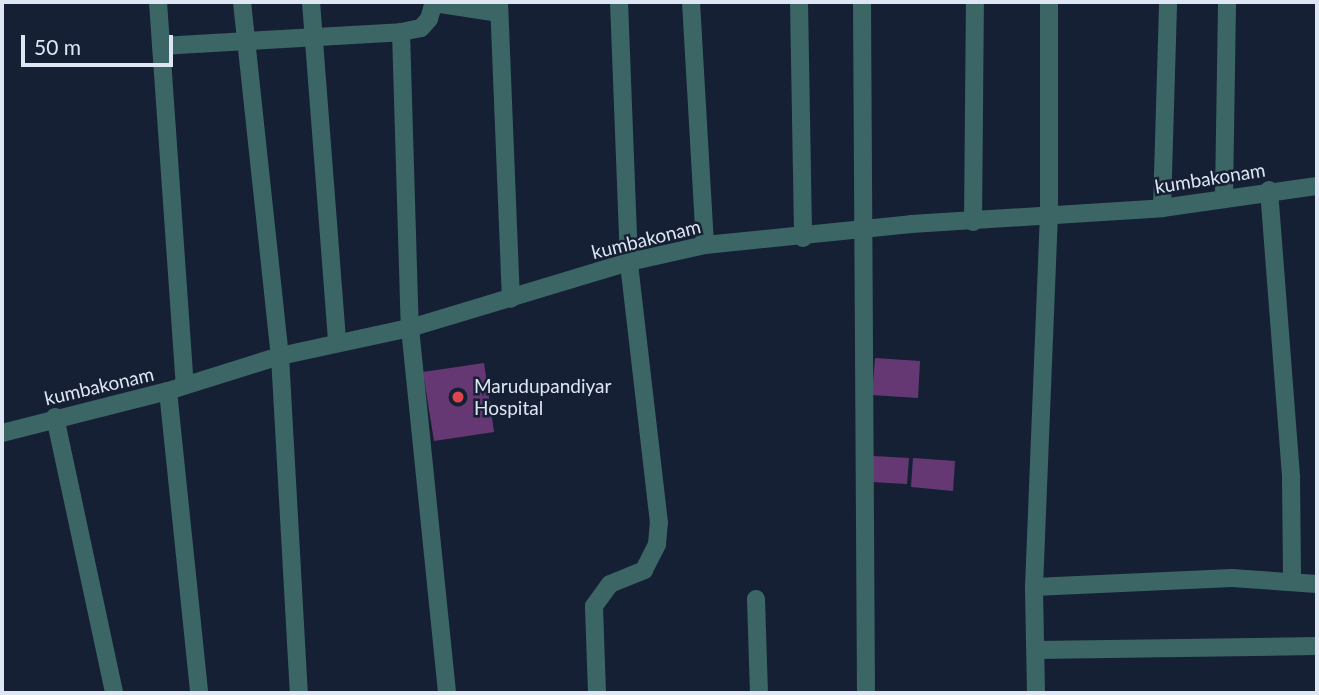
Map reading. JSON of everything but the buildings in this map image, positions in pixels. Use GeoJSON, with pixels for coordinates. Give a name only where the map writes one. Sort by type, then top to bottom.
{"type":"FeatureCollection","features":[{"type":"Feature","properties":{"kind":"street"},"geometry":{"type":"LineString","coordinates":[[158,2],[185,385]]}},
{"type":"Feature","properties":{"kind":"street"},"geometry":{"type":"LineString","coordinates":[[242,2],[244,42],[280,356],[299,693]]}},
{"type":"Feature","properties":{"kind":"street"},"geometry":{"type":"LineString","coordinates":[[311,2],[337,342]]}},
{"type":"Feature","properties":{"kind":"street"},"geometry":{"type":"LineString","coordinates":[[597,693],[594,606],[610,584],[644,570],[657,544],[659,523],[629,262],[619,2]]}},
{"type":"Feature","properties":{"kind":"street"},"geometry":{"type":"LineString","coordinates":[[691,2],[705,245]]}},
{"type":"Feature","properties":{"kind":"street"},"geometry":{"type":"LineString","coordinates":[[799,2],[803,238]]}},
{"type":"Feature","properties":{"kind":"street"},"geometry":{"type":"LineString","coordinates":[[862,2],[866,693]]}},
{"type":"Feature","properties":{"kind":"street"},"geometry":{"type":"LineString","coordinates":[[973,222],[975,2]]}},
{"type":"Feature","properties":{"kind":"street"},"geometry":{"type":"LineString","coordinates":[[1036,693],[1034,587],[1049,215],[1049,2]]}},
{"type":"Feature","properties":{"kind":"street"},"geometry":{"type":"LineString","coordinates":[[1162,208],[1168,2]]}},
{"type":"Feature","properties":{"kind":"street"},"geometry":{"type":"LineString","coordinates":[[1224,196],[1227,2]]}},
{"type":"Feature","properties":{"kind":"street"},"geometry":{"type":"LineString","coordinates":[[161,46],[313,35],[401,32],[421,28],[434,3],[499,8],[511,299]]}},
{"type":"Feature","properties":{"kind":"street"},"geometry":{"type":"LineString","coordinates":[[401,32],[410,328],[447,693]]}},
{"type":"Feature","properties":{"kind":"street","name":"kumbakonam"},"geometry":{"type":"LineString","coordinates":[[2,433],[55,417],[168,391],[280,356],[410,328],[629,262],[705,245],[803,238],[865,229],[1162,208],[1224,196],[1317,186]]}},
{"type":"Feature","properties":{"kind":"street"},"geometry":{"type":"LineString","coordinates":[[1269,190],[1290,478],[1292,582]]}},
{"type":"Feature","properties":{"kind":"street"},"geometry":{"type":"LineString","coordinates":[[168,391],[199,693]]}},
{"type":"Feature","properties":{"kind":"street"},"geometry":{"type":"LineString","coordinates":[[55,417],[114,693]]}},
{"type":"Feature","properties":{"kind":"street"},"geometry":{"type":"LineString","coordinates":[[1034,587],[1232,578],[1317,583]]}},
{"type":"Feature","properties":{"kind":"street"},"geometry":{"type":"LineString","coordinates":[[756,599],[759,693]]}},
{"type":"Feature","properties":{"kind":"street"},"geometry":{"type":"LineString","coordinates":[[1036,650],[1317,646]]}},
{"type":"Feature","properties":{"kind":"place","name":"Marudupandiyar Hospital"},"geometry":{"type":"Point","coordinates":[458,397]}}]}
